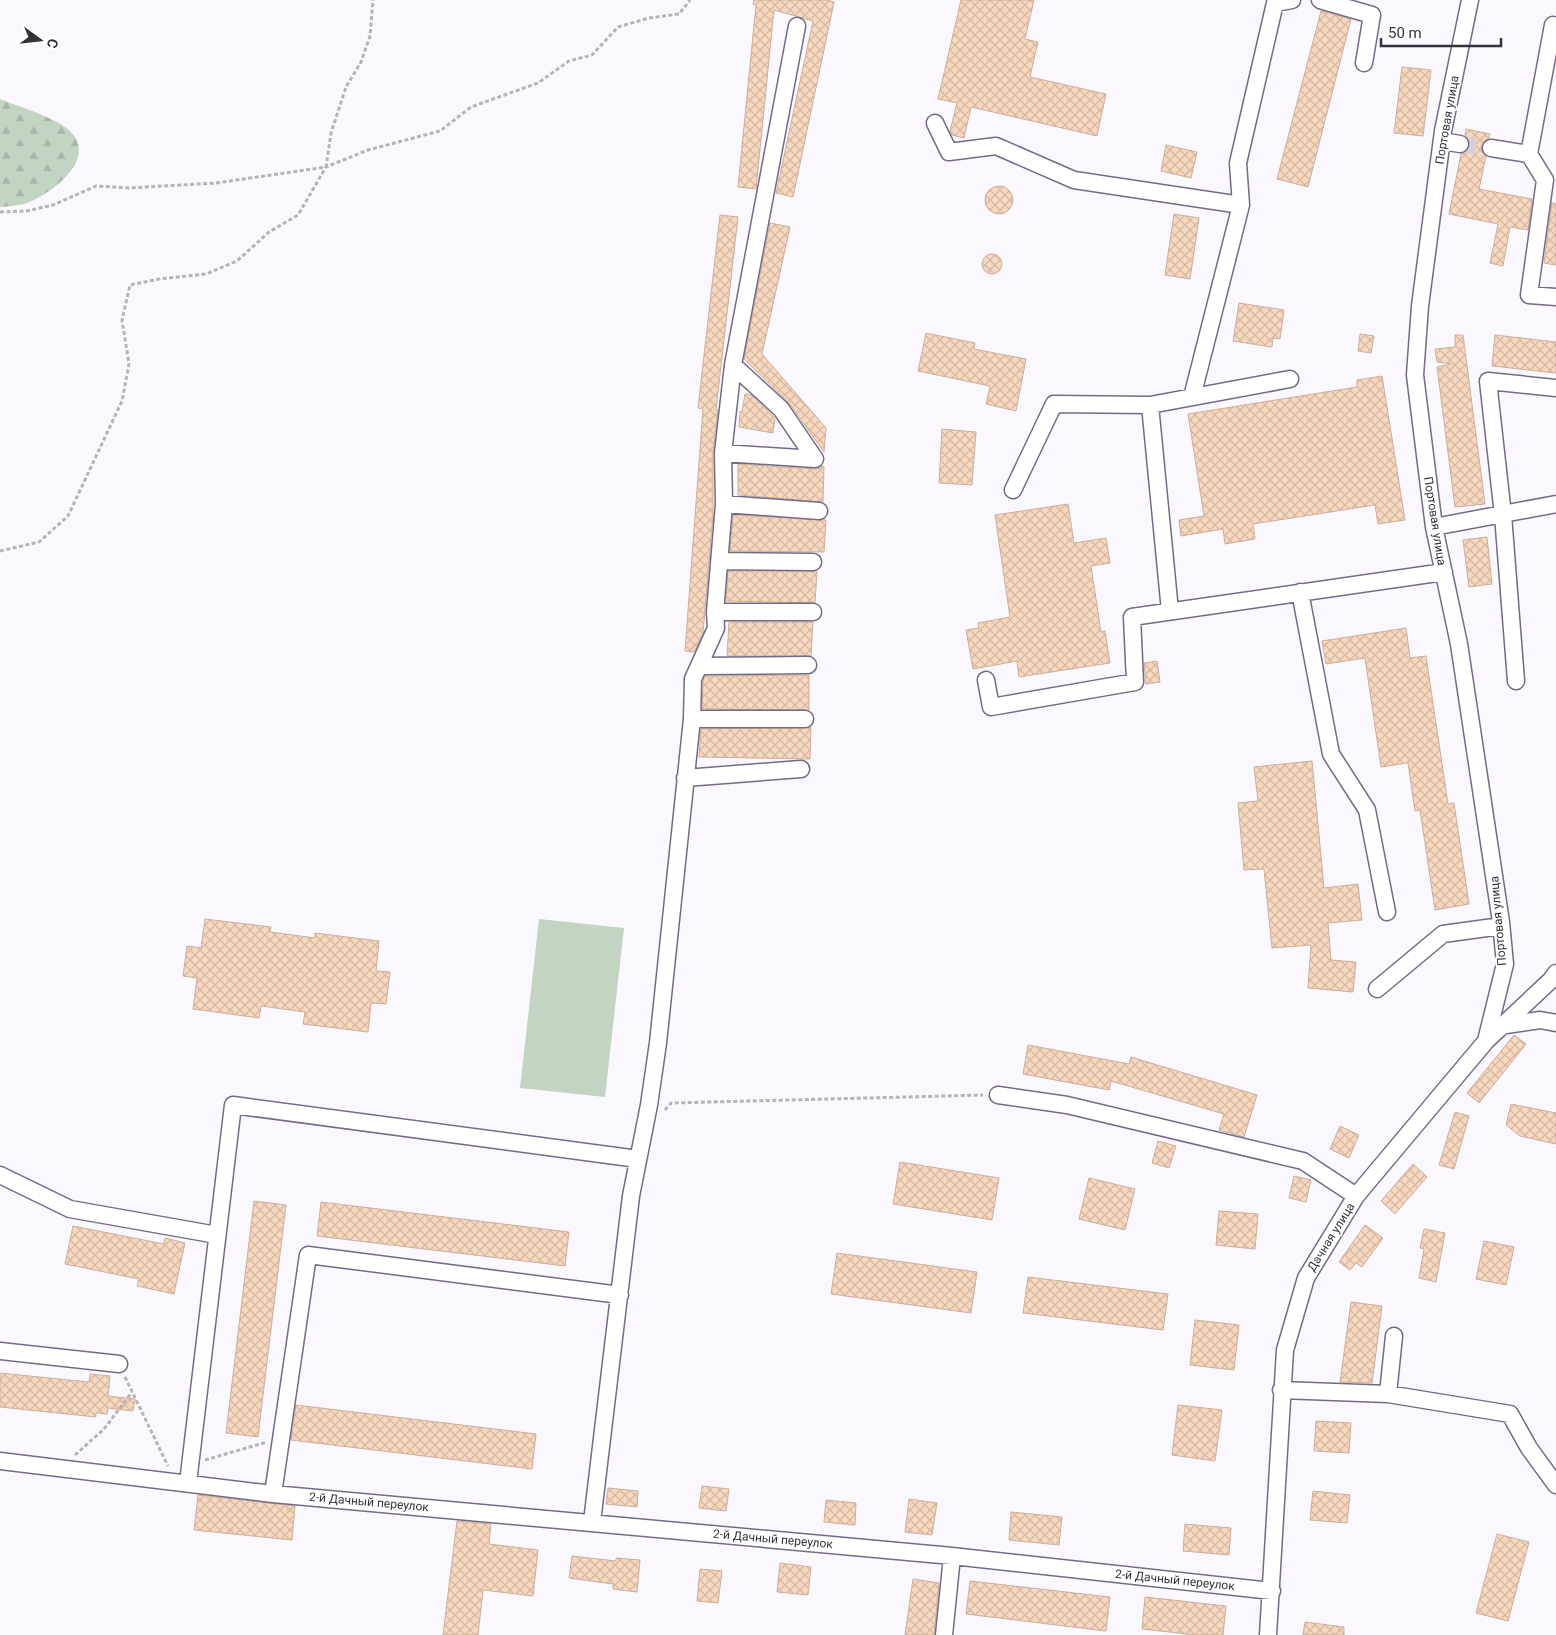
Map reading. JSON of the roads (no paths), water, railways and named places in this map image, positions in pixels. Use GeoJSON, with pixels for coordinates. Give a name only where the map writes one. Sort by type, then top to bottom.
{"type":"FeatureCollection","features":[{"type":"Feature","properties":{"kind":"street"},"geometry":{"type":"LineString","coordinates":[[1192,397],[1241,205],[1238,163],[1276,1],[1292,0]]}},
{"type":"Feature","properties":{"kind":"street"},"geometry":{"type":"LineString","coordinates":[[1320,0],[1372,15],[1364,63]]}},
{"type":"Feature","properties":{"kind":"street","name":"Портовая улица"},"geometry":{"type":"LineString","coordinates":[[1470,0],[1442,141],[1420,306],[1415,375],[1434,527],[1458,644],[1501,926],[1505,964],[1486,1041]]}},
{"type":"Feature","properties":{"kind":"street"},"geometry":{"type":"LineString","coordinates":[[1553,25],[1529,154],[1545,180],[1529,295],[1556,297]]}},
{"type":"Feature","properties":{"kind":"street"},"geometry":{"type":"LineString","coordinates":[[592,1522],[631,1196],[649,1105],[658,1043],[692,719],[693,680],[716,628],[724,504],[724,453],[733,364],[797,26]]}},
{"type":"Feature","properties":{"kind":"street"},"geometry":{"type":"LineString","coordinates":[[935,123],[950,152],[996,146],[1074,180],[1241,205]]}},
{"type":"Feature","properties":{"kind":"street"},"geometry":{"type":"LineString","coordinates":[[1442,141],[1460,144]]}},
{"type":"Feature","properties":{"kind":"street"},"geometry":{"type":"LineString","coordinates":[[1491,148],[1529,154]]}},
{"type":"Feature","properties":{"kind":"street"},"geometry":{"type":"LineString","coordinates":[[724,453],[815,459],[781,409],[733,364]]}},
{"type":"Feature","properties":{"kind":"street"},"geometry":{"type":"LineString","coordinates":[[1013,490],[1054,404],[1150,405],[1290,379]]}},
{"type":"Feature","properties":{"kind":"street"},"geometry":{"type":"LineString","coordinates":[[1516,681],[1503,515],[1488,381],[1556,388]]}},
{"type":"Feature","properties":{"kind":"street"},"geometry":{"type":"LineString","coordinates":[[1150,405],[1170,611]]}},
{"type":"Feature","properties":{"kind":"street"},"geometry":{"type":"LineString","coordinates":[[724,504],[819,511]]}},
{"type":"Feature","properties":{"kind":"street"},"geometry":{"type":"LineString","coordinates":[[1434,527],[1556,504]]}},
{"type":"Feature","properties":{"kind":"street"},"geometry":{"type":"LineString","coordinates":[[720,561],[813,562]]}},
{"type":"Feature","properties":{"kind":"street"},"geometry":{"type":"LineString","coordinates":[[986,680],[991,707],[1135,682],[1132,616],[1444,572]]}},
{"type":"Feature","properties":{"kind":"street"},"geometry":{"type":"LineString","coordinates":[[1300,592],[1331,754],[1367,810],[1387,912]]}},
{"type":"Feature","properties":{"kind":"street"},"geometry":{"type":"LineString","coordinates":[[716,612],[813,612]]}},
{"type":"Feature","properties":{"kind":"street"},"geometry":{"type":"LineString","coordinates":[[699,666],[808,665]]}},
{"type":"Feature","properties":{"kind":"street"},"geometry":{"type":"LineString","coordinates":[[692,719],[805,719]]}},
{"type":"Feature","properties":{"kind":"street"},"geometry":{"type":"LineString","coordinates":[[686,778],[802,769]]}},
{"type":"Feature","properties":{"kind":"street"},"geometry":{"type":"LineString","coordinates":[[1377,989],[1443,934],[1501,926]]}},
{"type":"Feature","properties":{"kind":"street","name":"Дачная улица"},"geometry":{"type":"LineString","coordinates":[[1268,1635],[1272,1591],[1281,1390],[1285,1350],[1306,1278],[1356,1196],[1499,1026],[1551,980],[1556,973]]}},
{"type":"Feature","properties":{"kind":"street"},"geometry":{"type":"LineString","coordinates":[[1499,1026],[1540,1020],[1556,1023]]}},
{"type":"Feature","properties":{"kind":"street"},"geometry":{"type":"LineString","coordinates":[[998,1095],[1067,1105],[1303,1161],[1356,1196]]}},
{"type":"Feature","properties":{"kind":"street"},"geometry":{"type":"LineString","coordinates":[[188,1483],[233,1105],[638,1159]]}},
{"type":"Feature","properties":{"kind":"street"},"geometry":{"type":"LineString","coordinates":[[0,1175],[70,1209],[217,1235]]}},
{"type":"Feature","properties":{"kind":"street"},"geometry":{"type":"LineString","coordinates":[[273,1494],[308,1255],[620,1295]]}},
{"type":"Feature","properties":{"kind":"street"},"geometry":{"type":"LineString","coordinates":[[1388,1394],[1394,1336]]}},
{"type":"Feature","properties":{"kind":"street"},"geometry":{"type":"LineString","coordinates":[[0,1351],[119,1364]]}},
{"type":"Feature","properties":{"kind":"street"},"geometry":{"type":"LineString","coordinates":[[1281,1390],[1388,1394],[1510,1414],[1529,1448],[1556,1485]]}},
{"type":"Feature","properties":{"kind":"street","name":"2-й Дачный переулок"},"geometry":{"type":"LineString","coordinates":[[0,1461],[273,1494],[952,1556],[1272,1591]]}},
{"type":"Feature","properties":{"kind":"street"},"geometry":{"type":"LineString","coordinates":[[944,1635],[952,1556]]}},
{"type":"Feature","properties":{"kind":"tunnel"},"geometry":{"type":"LineString","coordinates":[[1460,144],[1491,148]]}}]}
